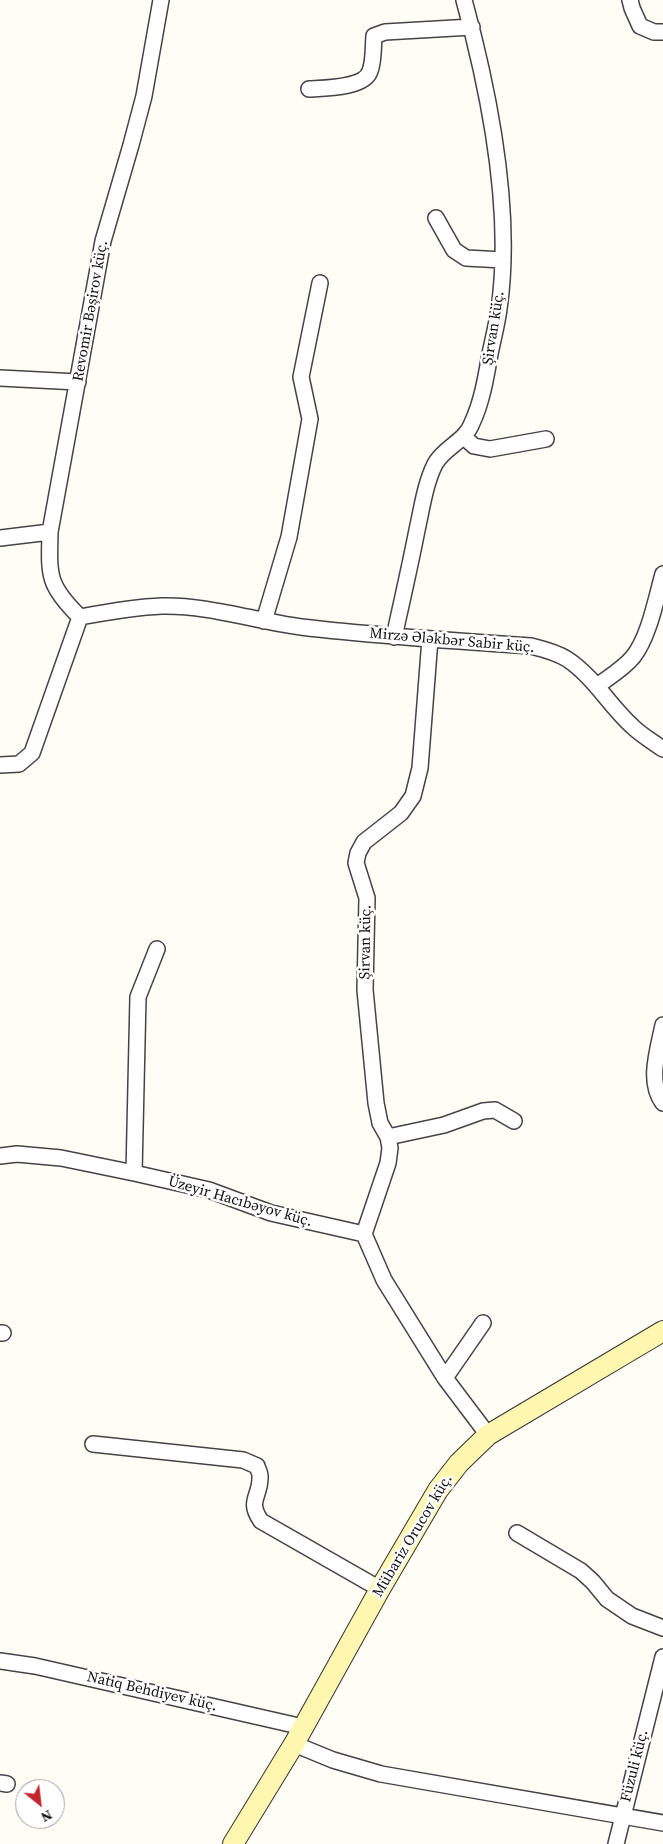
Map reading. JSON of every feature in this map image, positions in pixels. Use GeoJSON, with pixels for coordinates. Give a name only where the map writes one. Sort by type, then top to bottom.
{"type":"FeatureCollection","features":[{"type":"Feature","properties":{"kind":"street","name":"Revomir Bəşirov küç."},"geometry":{"type":"LineString","coordinates":[[80,617],[64,601],[54,587],[49,566],[50,532],[103,241],[144,96],[161,0]]}},
{"type":"Feature","properties":{"kind":"street","name":"Şirvan küç."},"geometry":{"type":"LineString","coordinates":[[394,637],[429,482],[435,464],[445,451],[464,437],[472,424],[484,384],[499,309],[503,260],[502,220],[496,154],[487,97],[472,27],[464,0]]}},
{"type":"Feature","properties":{"kind":"street"},"geometry":{"type":"LineString","coordinates":[[630,0],[640,26],[654,32],[663,32]]}},
{"type":"Feature","properties":{"kind":"street"},"geometry":{"type":"LineString","coordinates":[[309,90],[351,84],[364,80],[370,72],[374,36],[385,32],[472,27]]}},
{"type":"Feature","properties":{"kind":"street"},"geometry":{"type":"LineString","coordinates":[[436,218],[454,250],[466,258],[503,260]]}},
{"type":"Feature","properties":{"kind":"street"},"geometry":{"type":"LineString","coordinates":[[264,621],[289,537],[310,419],[301,377],[320,283]]}},
{"type":"Feature","properties":{"kind":"street"},"geometry":{"type":"LineString","coordinates":[[0,378],[78,382]]}},
{"type":"Feature","properties":{"kind":"street"},"geometry":{"type":"LineString","coordinates":[[464,437],[474,446],[490,450],[546,439]]}},
{"type":"Feature","properties":{"kind":"street"},"geometry":{"type":"LineString","coordinates":[[0,538],[50,532]]}},
{"type":"Feature","properties":{"kind":"street"},"geometry":{"type":"LineString","coordinates":[[597,686],[623,667],[634,655],[644,636],[663,574]]}},
{"type":"Feature","properties":{"kind":"street","name":"Mirzə Ələkbər Sabir küç."},"geometry":{"type":"LineString","coordinates":[[80,617],[129,609],[164,606],[206,611],[299,627],[394,637],[531,646],[553,652],[567,659],[597,686],[632,726],[663,749]]}},
{"type":"Feature","properties":{"kind":"street"},"geometry":{"type":"LineString","coordinates":[[0,765],[19,764],[32,753],[80,617]]}},
{"type":"Feature","properties":{"kind":"street","name":"Şirvan küç."},"geometry":{"type":"LineString","coordinates":[[364,1234],[388,1163],[390,1148],[388,1137],[380,1123],[376,1103],[365,990],[367,898],[356,863],[358,853],[364,842],[401,813],[413,796],[420,768],[430,639]]}},
{"type":"Feature","properties":{"kind":"street"},"geometry":{"type":"LineString","coordinates":[[134,1174],[138,997],[157,949]]}},
{"type":"Feature","properties":{"kind":"street"},"geometry":{"type":"LineString","coordinates":[[663,1025],[654,1074],[656,1088],[663,1103]]}},
{"type":"Feature","properties":{"kind":"street"},"geometry":{"type":"LineString","coordinates":[[388,1137],[444,1125],[483,1111],[495,1110],[514,1121]]}},
{"type":"Feature","properties":{"kind":"street","name":"Üzeyir Hacıbəyov küç."},"geometry":{"type":"LineString","coordinates":[[0,1156],[17,1154],[61,1158],[209,1190],[271,1213],[364,1234]]}},
{"type":"Feature","properties":{"kind":"street"},"geometry":{"type":"LineString","coordinates":[[364,1234],[384,1280],[445,1378],[488,1435]]}},
{"type":"Feature","properties":{"kind":"street"},"geometry":{"type":"LineString","coordinates":[[445,1378],[483,1323]]}},
{"type":"Feature","properties":{"kind":"street","name":"Mübariz Orucov küç."},"geometry":{"type":"LineString","coordinates":[[233,1844],[298,1736],[438,1490],[459,1463],[488,1435],[663,1332]]}},
{"type":"Feature","properties":{"kind":"street"},"geometry":{"type":"LineString","coordinates":[[94,1444],[243,1460],[257,1466],[261,1477],[255,1498],[254,1511],[261,1521],[380,1589]]}},
{"type":"Feature","properties":{"kind":"street"},"geometry":{"type":"LineString","coordinates":[[517,1533],[581,1571],[607,1599],[632,1616],[663,1628]]}},
{"type":"Feature","properties":{"kind":"street","name":"Füzuli küç."},"geometry":{"type":"LineString","coordinates":[[616,1844],[658,1688],[663,1657]]}},
{"type":"Feature","properties":{"kind":"street","name":"Natiq Behdiyev küç."},"geometry":{"type":"LineString","coordinates":[[0,1662],[35,1666],[298,1736]]}},
{"type":"Feature","properties":{"kind":"street"},"geometry":{"type":"LineString","coordinates":[[298,1736],[333,1760],[381,1774],[663,1823]]}}]}
